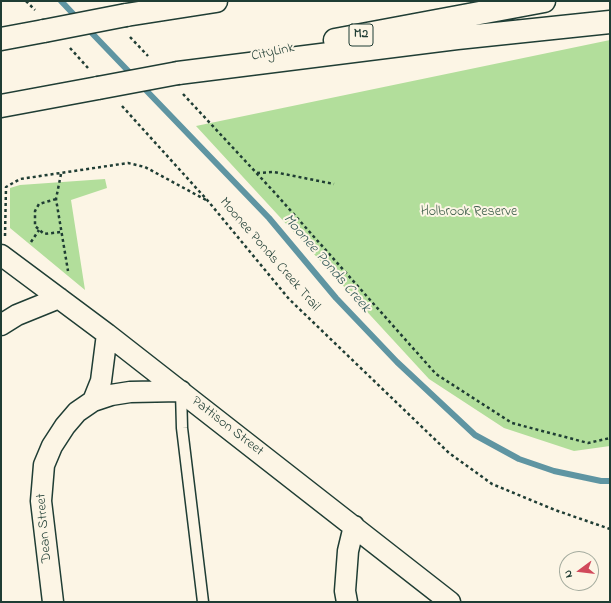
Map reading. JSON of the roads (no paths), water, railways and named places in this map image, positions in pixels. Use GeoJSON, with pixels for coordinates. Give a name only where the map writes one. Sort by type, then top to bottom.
{"type":"FeatureCollection","features":[{"type":"Feature","properties":{"kind":"highway"},"geometry":{"type":"LineString","coordinates":[[1,39],[42,22],[127,25],[216,1]]}},
{"type":"Feature","properties":{"kind":"highway","name":"CityLink"},"geometry":{"type":"LineString","coordinates":[[1,106],[95,80],[180,83],[305,46],[544,1]]}},
{"type":"Feature","properties":{"kind":"highway"},"geometry":{"type":"LineString","coordinates":[[180,83],[457,38],[610,22]]}},
{"type":"Feature","properties":{"kind":"street","name":"Pattison Street"},"geometry":{"type":"LineString","coordinates":[[2,256],[181,391],[450,602]]}},
{"type":"Feature","properties":{"kind":"street"},"geometry":{"type":"LineString","coordinates":[[1,325],[17,315],[58,298]]}},
{"type":"Feature","properties":{"kind":"street"},"geometry":{"type":"LineString","coordinates":[[93,401],[101,381],[107,334]]}},
{"type":"Feature","properties":{"kind":"street","name":"Dean Street"},"geometry":{"type":"LineString","coordinates":[[53,602],[41,501],[44,465],[52,446],[65,426],[77,412],[93,401],[111,395],[130,392],[181,391]]}},
{"type":"Feature","properties":{"kind":"street"},"geometry":{"type":"LineString","coordinates":[[347,602],[346,591],[348,551],[354,526]]}},
{"type":"Feature","properties":{"kind":"lane"},"geometry":{"type":"LineString","coordinates":[[181,391],[182,428],[203,602]]}},
{"type":"Feature","properties":{"kind":"waterway","name":"Moonee Ponds Creek"},"geometry":{"type":"LineString","coordinates":[[61,1],[78,19]]}},
{"type":"Feature","properties":{"kind":"waterway","name":"Moonee Ponds Creek"},"geometry":{"type":"LineString","coordinates":[[87,28],[133,76]]}},
{"type":"Feature","properties":{"kind":"waterway","name":"Moonee Ponds Creek"},"geometry":{"type":"LineString","coordinates":[[141,85],[269,218],[336,298],[397,362],[475,435],[519,459],[554,471],[601,481],[610,481]]}},
{"type":"Feature","properties":{"kind":"park label","name":"Holbrook Reserve"},"geometry":{"type":"Point","coordinates":[469,213]}}]}
